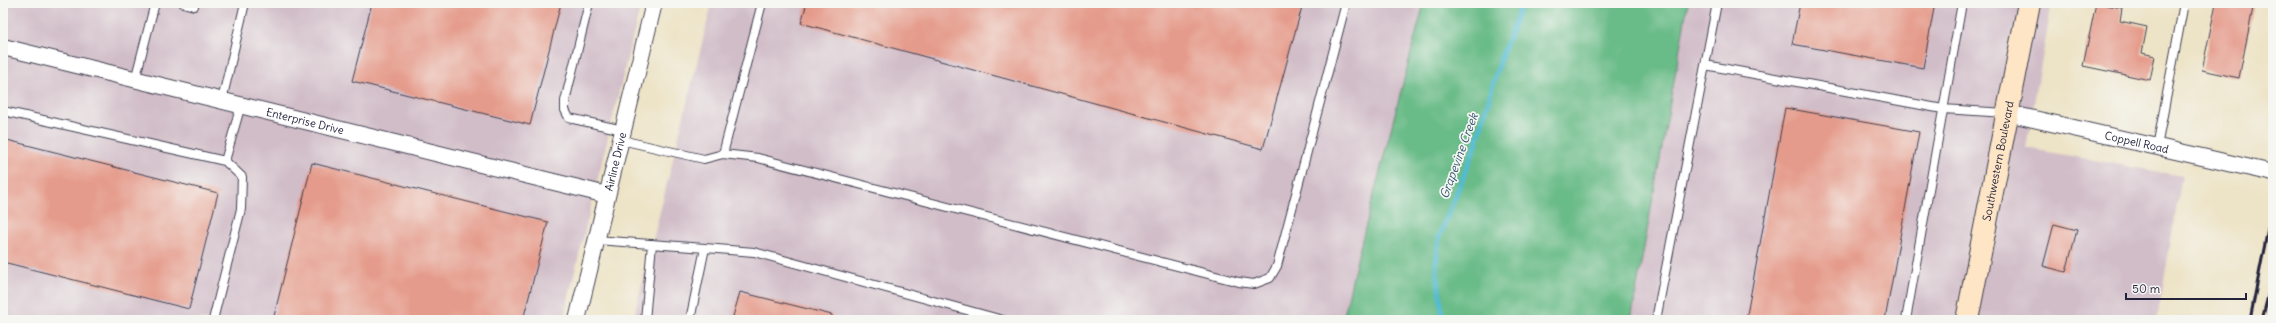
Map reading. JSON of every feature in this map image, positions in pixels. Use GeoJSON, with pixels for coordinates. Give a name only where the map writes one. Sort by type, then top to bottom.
{"type":"FeatureCollection","features":[{"type":"Feature","properties":{"kind":"street","name":"Airline Drive"},"geometry":{"type":"LineString","coordinates":[[577,320],[654,3]]}},
{"type":"Feature","properties":{"kind":"street","name":"Southwestern Boulevard"},"geometry":{"type":"LineString","coordinates":[[1968,320],[2029,3]]}},
{"type":"Feature","properties":{"kind":"street","name":"Enterprise Drive"},"geometry":{"type":"LineString","coordinates":[[3,47],[607,195]]}},
{"type":"Feature","properties":{"kind":"street","name":"Coppell Road"},"geometry":{"type":"LineString","coordinates":[[2007,113],[2270,172]]}},
{"type":"Feature","properties":{"kind":"lane"},"geometry":{"type":"LineString","coordinates":[[135,80],[155,3]]}},
{"type":"Feature","properties":{"kind":"lane"},"geometry":{"type":"LineString","coordinates":[[184,3],[194,6],[194,3]]}},
{"type":"Feature","properties":{"kind":"lane"},"geometry":{"type":"LineString","coordinates":[[222,100],[245,3]]}},
{"type":"Feature","properties":{"kind":"lane"},"geometry":{"type":"LineString","coordinates":[[589,3],[565,101],[565,110],[569,118],[704,159],[723,154],[758,158],[1239,282],[1254,284],[1270,278],[1277,266],[1346,3]]}},
{"type":"Feature","properties":{"kind":"lane"},"geometry":{"type":"LineString","coordinates":[[723,154],[762,3]]}},
{"type":"Feature","properties":{"kind":"lane"},"geometry":{"type":"LineString","coordinates":[[1656,320],[1717,3]]}},
{"type":"Feature","properties":{"kind":"lane"},"geometry":{"type":"LineString","coordinates":[[1906,320],[1962,3]]}},
{"type":"Feature","properties":{"kind":"lane"},"geometry":{"type":"LineString","coordinates":[[2157,147],[2184,3]]}},
{"type":"Feature","properties":{"kind":"lane"},"geometry":{"type":"LineString","coordinates":[[1705,65],[1943,109],[2007,113]]}},
{"type":"Feature","properties":{"kind":"lane"},"geometry":{"type":"LineString","coordinates":[[225,160],[241,105]]}},
{"type":"Feature","properties":{"kind":"lane"},"geometry":{"type":"LineString","coordinates":[[3,111],[225,160],[242,177],[241,209],[213,320]]}},
{"type":"Feature","properties":{"kind":"lane"},"geometry":{"type":"LineString","coordinates":[[596,240],[754,252],[1003,320]]}},
{"type":"Feature","properties":{"kind":"lane"},"geometry":{"type":"LineString","coordinates":[[645,320],[652,244]]}},
{"type":"Feature","properties":{"kind":"lane"},"geometry":{"type":"LineString","coordinates":[[690,320],[705,248]]}},
{"type":"Feature","properties":{"kind":"shaded area"},"geometry":{"type":"Polygon","coordinates":[[[3,3],[641,3],[563,320],[3,320],[3,3]]]}},
{"type":"Feature","properties":{"kind":"shaded area"},"geometry":{"type":"Polygon","coordinates":[[[712,3],[1424,3],[1357,259],[1343,320],[633,320],[712,3]]]}},
{"type":"Feature","properties":{"kind":"shaded area"},"geometry":{"type":"Polygon","coordinates":[[[1688,3],[2052,3],[2026,148],[2182,176],[2157,320],[1631,320],[1688,3]]]}},
{"type":"Feature","properties":{"kind":"green space"},"geometry":{"type":"Polygon","coordinates":[[[1424,3],[1688,3],[1631,320],[1343,320],[1357,259],[1424,3]]]}},
{"type":"Feature","properties":{"kind":"building"},"geometry":{"type":"Polygon","coordinates":[[[372,3],[561,3],[530,125],[352,81],[372,3]]]}},
{"type":"Feature","properties":{"kind":"building"},"geometry":{"type":"Polygon","coordinates":[[[807,3],[1303,3],[1263,149],[801,23],[807,3]]]}},
{"type":"Feature","properties":{"kind":"building"},"geometry":{"type":"Polygon","coordinates":[[[1800,3],[1935,3],[1923,68],[1792,44],[1800,3]]]}},
{"type":"Feature","properties":{"kind":"building"},"geometry":{"type":"Polygon","coordinates":[[[2096,3],[2122,8],[2120,21],[2147,27],[2142,53],[2155,56],[2150,80],[2083,66],[2096,3]]]}},
{"type":"Feature","properties":{"kind":"building"},"geometry":{"type":"Polygon","coordinates":[[[2216,3],[2254,3],[2239,78],[2202,70],[2216,3]]]}},
{"type":"Feature","properties":{"kind":"building"},"geometry":{"type":"Polygon","coordinates":[[[1785,108],[1919,132],[1885,320],[1746,320],[1785,108]]]}},
{"type":"Feature","properties":{"kind":"building"},"geometry":{"type":"Polygon","coordinates":[[[3,139],[218,193],[189,309],[3,262],[3,139]]]}},
{"type":"Feature","properties":{"kind":"building"},"geometry":{"type":"Polygon","coordinates":[[[312,163],[548,222],[523,320],[273,320],[312,163]]]}},
{"type":"Feature","properties":{"kind":"building"},"geometry":{"type":"Polygon","coordinates":[[[2054,224],[2077,230],[2066,272],[2043,266],[2054,224]]]}},
{"type":"Feature","properties":{"kind":"building"},"geometry":{"type":"Polygon","coordinates":[[[740,292],[832,315],[832,320],[732,320],[740,292]]]}},
{"type":"Feature","properties":{"kind":"waterway","name":"Grapevine Creek"},"geometry":{"type":"LineString","coordinates":[[1443,320],[1436,264],[1439,237],[1476,145],[1499,63],[1522,3]]}},
{"type":"Feature","properties":{"kind":"railway"},"geometry":{"type":"LineString","coordinates":[[2250,320],[2273,203]]}},
{"type":"Feature","properties":{"kind":"railway"},"geometry":{"type":"LineString","coordinates":[[2262,320],[2273,276]]}}]}
